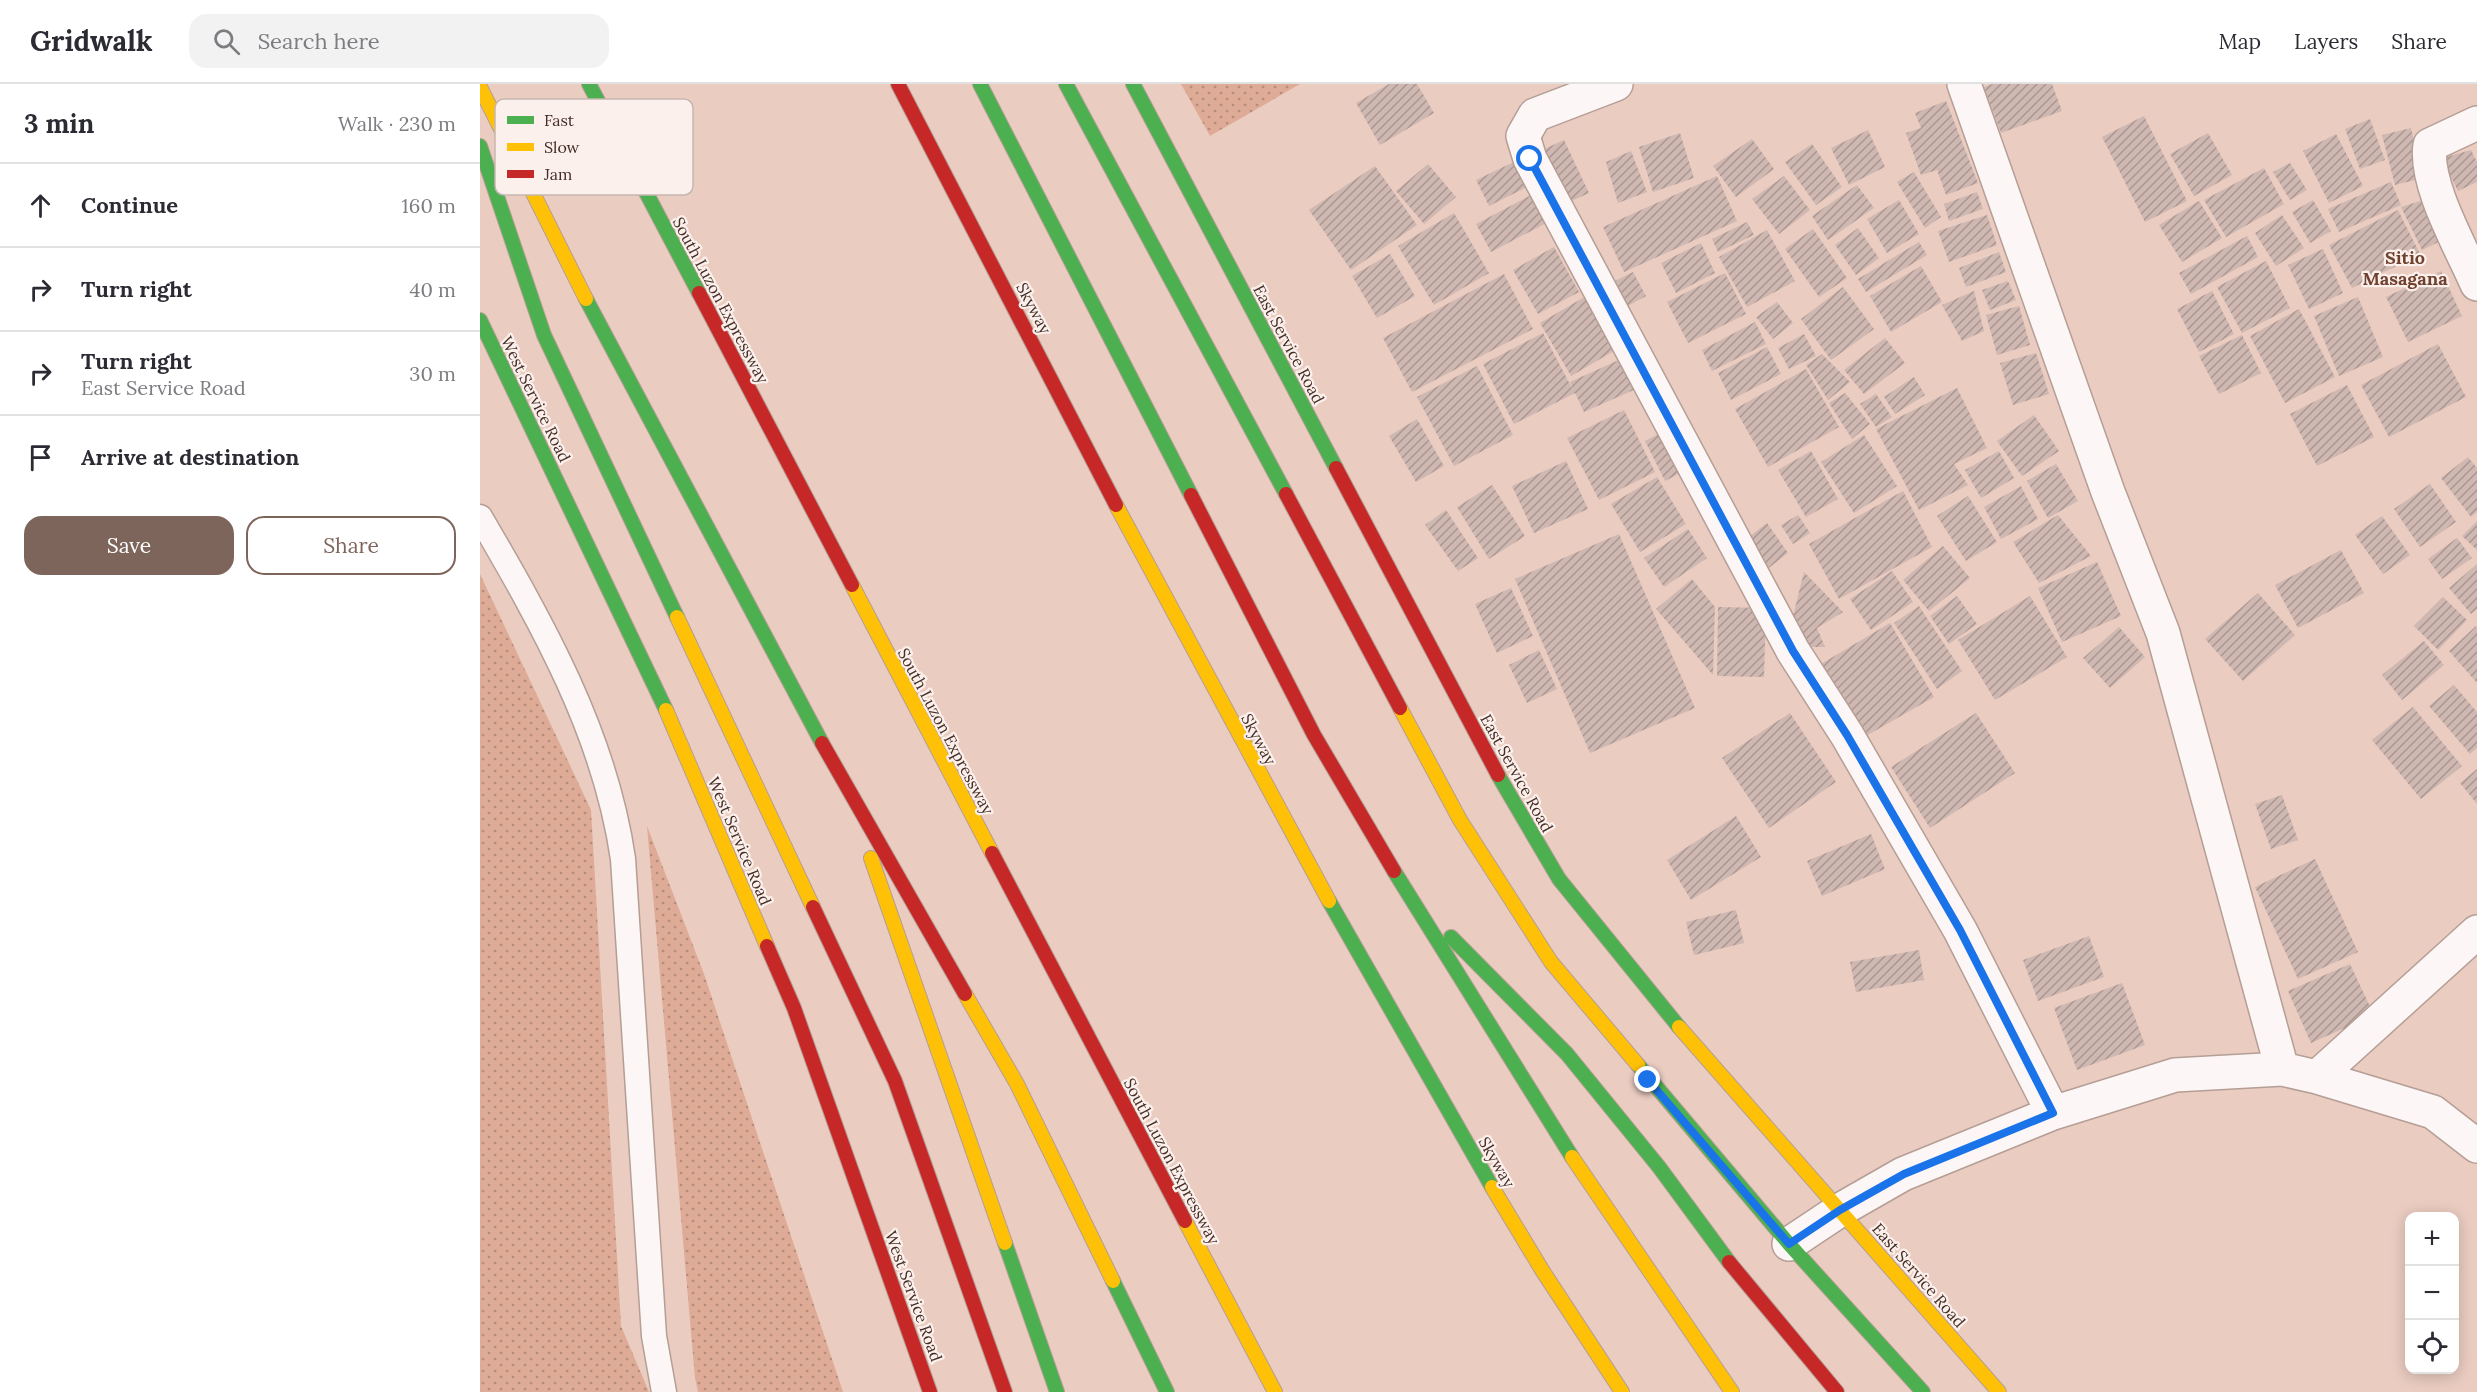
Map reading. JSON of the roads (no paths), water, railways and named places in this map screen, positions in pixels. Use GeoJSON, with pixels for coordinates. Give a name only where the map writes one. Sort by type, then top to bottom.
{"type":"FeatureCollection","features":[{"type":"Feature","properties":{"kind":"main road","name":"South Luzon Expressway"},"geometry":{"type":"LineString","coordinates":[[589,84],[597,99]]}},
{"type":"Feature","properties":{"kind":"main road","name":"Skyway"},"geometry":{"type":"LineString","coordinates":[[898,84],[1278,809],[1517,1230],[1622,1392]]}},
{"type":"Feature","properties":{"kind":"main road"},"geometry":{"type":"LineString","coordinates":[[980,84],[1314,735],[1409,896],[1596,1194],[1732,1392]]}},
{"type":"Feature","properties":{"kind":"main road"},"geometry":{"type":"LineString","coordinates":[[1066,84],[1460,820],[1551,962],[1789,1244],[1923,1392]]}},
{"type":"Feature","properties":{"kind":"main road","name":"East Service Road"},"geometry":{"type":"LineString","coordinates":[[1133,84],[1510,798],[1559,879],[1696,1047],[1998,1392]]}},
{"type":"Feature","properties":{"kind":"main road"},"geometry":{"type":"LineString","coordinates":[[480,87],[495,117]]}},
{"type":"Feature","properties":{"kind":"main road"},"geometry":{"type":"LineString","coordinates":[[480,146],[495,190]]}},
{"type":"Feature","properties":{"kind":"main road"},"geometry":{"type":"LineString","coordinates":[[497,195],[544,335],[895,1081],[1005,1392]]}},
{"type":"Feature","properties":{"kind":"main road"},"geometry":{"type":"LineString","coordinates":[[534,195],[597,322],[844,783],[1017,1084],[1167,1392]]}},
{"type":"Feature","properties":{"kind":"main road","name":"South Luzon Expressway"},"geometry":{"type":"LineString","coordinates":[[647,195],[1275,1392]]}},
{"type":"Feature","properties":{"kind":"main road","name":"West Service Road"},"geometry":{"type":"LineString","coordinates":[[480,320],[661,699],[794,1008],[930,1392]]}},
{"type":"Feature","properties":{"kind":"main road"},"geometry":{"type":"LineString","coordinates":[[844,783],[1057,1392]]}},
{"type":"Feature","properties":{"kind":"main road"},"geometry":{"type":"LineString","coordinates":[[1409,896],[1567,1054],[1659,1167],[1720,1252],[1837,1392]]}},
{"type":"Feature","properties":{"kind":"street"},"geometry":{"type":"LineString","coordinates":[[1616,84],[1535,115],[1523,136],[1530,159],[1793,651],[1847,735],[1960,930],[2053,1113]]}},
{"type":"Feature","properties":{"kind":"street"},"geometry":{"type":"LineString","coordinates":[[1964,84],[2108,492],[2163,633],[2282,1069]]}},
{"type":"Feature","properties":{"kind":"street"},"geometry":{"type":"LineString","coordinates":[[2477,123],[2430,145],[2428,157],[2431,179],[2477,284]]}},
{"type":"Feature","properties":{"kind":"street"},"geometry":{"type":"LineString","coordinates":[[2318,1077],[2477,932]]}},
{"type":"Feature","properties":{"kind":"street"},"geometry":{"type":"LineString","coordinates":[[1789,1244],[1840,1210],[1904,1174],[2053,1113],[2175,1075],[2282,1069],[2318,1077],[2433,1112],[2477,1146]]}},
{"type":"Feature","properties":{"kind":"lane"},"geometry":{"type":"LineString","coordinates":[[480,517],[535,611],[571,682],[616,812],[623,859],[654,1336],[664,1392]]}},
{"type":"Feature","properties":{"kind":"district","name":"Sitio Masagana"},"geometry":{"type":"Point","coordinates":[2405,268]}}]}
